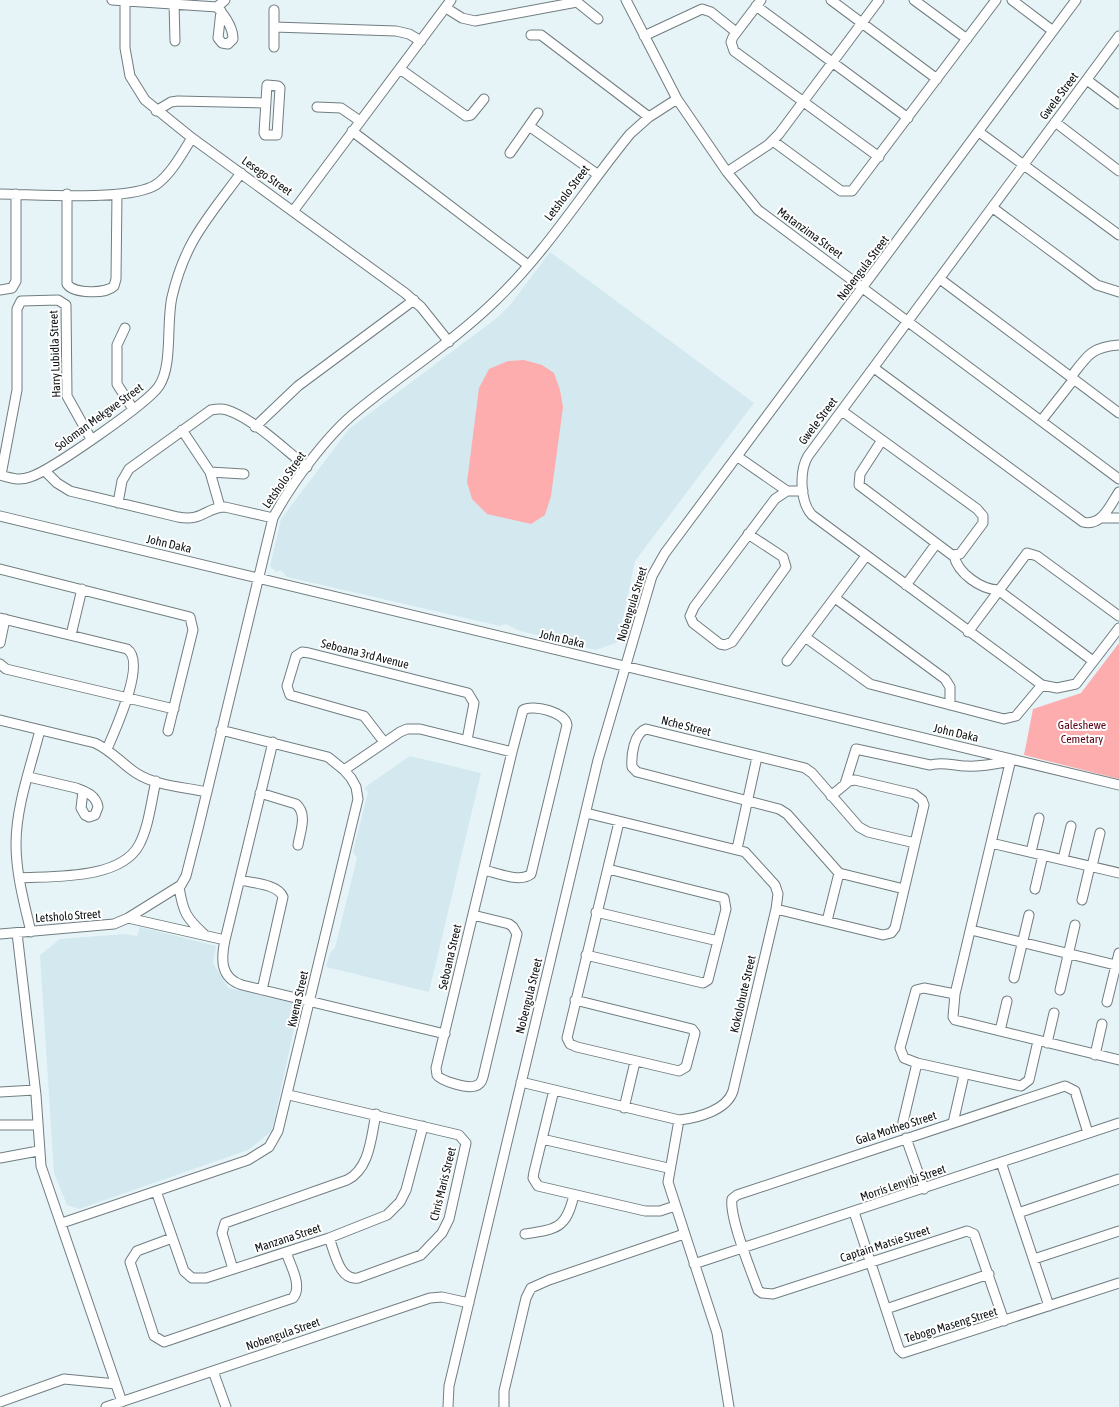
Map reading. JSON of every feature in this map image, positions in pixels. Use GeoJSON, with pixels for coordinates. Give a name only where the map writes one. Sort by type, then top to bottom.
{"type":"FeatureCollection","features":[{"type":"Feature","properties":{"kind":"street"},"geometry":{"type":"LineString","coordinates":[[112,0],[219,9],[225,0]]}},
{"type":"Feature","properties":{"kind":"street","name":"Matanzima Street"},"geometry":{"type":"LineString","coordinates":[[626,0],[677,99],[727,172],[758,210],[1119,479]]}},
{"type":"Feature","properties":{"kind":"street"},"geometry":{"type":"LineString","coordinates":[[831,0],[937,79]]}},
{"type":"Feature","properties":{"kind":"street"},"geometry":{"type":"LineString","coordinates":[[727,172],[772,141],[879,0]]}},
{"type":"Feature","properties":{"kind":"street"},"geometry":{"type":"LineString","coordinates":[[914,0],[967,39]]}},
{"type":"Feature","properties":{"kind":"street"},"geometry":{"type":"LineString","coordinates":[[772,141],[840,191],[847,192],[857,186],[996,0]]}},
{"type":"Feature","properties":{"kind":"street"},"geometry":{"type":"LineString","coordinates":[[1012,0],[1053,31]]}},
{"type":"Feature","properties":{"kind":"street","name":"Nobengula Street"},"geometry":{"type":"LineString","coordinates":[[448,1407],[449,1386],[598,760],[627,667],[652,576],[658,564],[1076,0]]}},
{"type":"Feature","properties":{"kind":"street","name":"Lesego Street"},"geometry":{"type":"LineString","coordinates":[[124,1],[125,48],[130,76],[141,95],[156,110],[192,138],[294,210],[414,300],[449,342]]}},
{"type":"Feature","properties":{"kind":"street"},"geometry":{"type":"LineString","coordinates":[[294,210],[449,4],[462,18],[475,21],[577,2],[598,19]]}},
{"type":"Feature","properties":{"kind":"street"},"geometry":{"type":"LineString","coordinates":[[879,157],[734,51],[732,42],[736,32],[758,3],[797,36],[908,118]]}},
{"type":"Feature","properties":{"kind":"street"},"geometry":{"type":"LineString","coordinates":[[174,4],[175,42]]}},
{"type":"Feature","properties":{"kind":"street"},"geometry":{"type":"LineString","coordinates":[[644,36],[702,9],[712,12],[736,32]]}},
{"type":"Feature","properties":{"kind":"street"},"geometry":{"type":"LineString","coordinates":[[274,10],[274,47]]}},
{"type":"Feature","properties":{"kind":"street"},"geometry":{"type":"LineString","coordinates":[[274,27],[396,31],[409,34],[421,41]]}},
{"type":"Feature","properties":{"kind":"street"},"geometry":{"type":"LineString","coordinates":[[531,35],[541,36],[649,117]]}},
{"type":"Feature","properties":{"kind":"street","name":"Gwele Street"},"geometry":{"type":"LineString","coordinates":[[1042,685],[812,515],[807,508],[803,491],[805,460],[1118,38]]}},
{"type":"Feature","properties":{"kind":"street"},"geometry":{"type":"LineString","coordinates":[[400,69],[466,116],[471,115],[484,99]]}},
{"type":"Feature","properties":{"kind":"street"},"geometry":{"type":"LineString","coordinates":[[1087,80],[1119,104]]}},
{"type":"Feature","properties":{"kind":"street"},"geometry":{"type":"LineString","coordinates":[[266,86],[278,86],[280,88],[277,135],[264,134],[265,104],[266,86]]}},
{"type":"Feature","properties":{"kind":"street","name":"Letsholo Street"},"geometry":{"type":"LineString","coordinates":[[0,934],[108,926],[128,918],[179,887],[186,876],[273,518],[307,467],[342,425],[356,411],[449,342],[497,299],[528,265],[630,134],[649,117],[677,99]]}},
{"type":"Feature","properties":{"kind":"street"},"geometry":{"type":"LineString","coordinates":[[156,110],[171,102],[178,101],[265,104]]}},
{"type":"Feature","properties":{"kind":"street"},"geometry":{"type":"LineString","coordinates":[[317,107],[340,108],[360,121]]}},
{"type":"Feature","properties":{"kind":"street"},"geometry":{"type":"LineString","coordinates":[[510,152],[538,113]]}},
{"type":"Feature","properties":{"kind":"street"},"geometry":{"type":"LineString","coordinates":[[1055,122],[1119,171]]}},
{"type":"Feature","properties":{"kind":"street"},"geometry":{"type":"LineString","coordinates":[[529,126],[597,174]]}},
{"type":"Feature","properties":{"kind":"street"},"geometry":{"type":"LineString","coordinates":[[352,131],[528,265]]}},
{"type":"Feature","properties":{"kind":"street"},"geometry":{"type":"LineString","coordinates":[[979,132],[1119,235]]}},
{"type":"Feature","properties":{"kind":"street"},"geometry":{"type":"LineString","coordinates":[[0,194],[118,194],[141,191],[156,184],[168,173],[192,138]]}},
{"type":"Feature","properties":{"kind":"street","name":"Soloman Mekgwe Street"},"geometry":{"type":"LineString","coordinates":[[0,475],[23,479],[46,471],[152,394],[164,376],[172,298],[188,246],[204,220],[241,174]]}},
{"type":"Feature","properties":{"kind":"street"},"geometry":{"type":"LineString","coordinates":[[0,290],[12,288],[16,282],[16,194]]}},
{"type":"Feature","properties":{"kind":"street"},"geometry":{"type":"LineString","coordinates":[[67,194],[67,284],[76,290],[100,290],[112,289],[116,280],[118,194]]}},
{"type":"Feature","properties":{"kind":"street"},"geometry":{"type":"LineString","coordinates":[[993,208],[1097,285],[1119,292]]}},
{"type":"Feature","properties":{"kind":"street"},"geometry":{"type":"LineString","coordinates":[[940,279],[1119,413]]}},
{"type":"Feature","properties":{"kind":"street","name":"Harry Lubidla Street"},"geometry":{"type":"LineString","coordinates":[[0,475],[17,390],[17,309],[21,301],[58,300],[66,305],[67,396],[91,439]]}},
{"type":"Feature","properties":{"kind":"street"},"geometry":{"type":"LineString","coordinates":[[255,427],[291,392],[414,300]]}},
{"type":"Feature","properties":{"kind":"street"},"geometry":{"type":"LineString","coordinates":[[125,328],[117,345],[117,384],[133,408]]}},
{"type":"Feature","properties":{"kind":"street"},"geometry":{"type":"LineString","coordinates":[[1041,421],[1093,350],[1119,345]]}},
{"type":"Feature","properties":{"kind":"street"},"geometry":{"type":"LineString","coordinates":[[874,368],[1083,522],[1094,523],[1110,516],[1119,518]]}},
{"type":"Feature","properties":{"kind":"street"},"geometry":{"type":"LineString","coordinates":[[118,503],[126,473],[211,410],[221,408],[255,427],[307,467]]}},
{"type":"Feature","properties":{"kind":"street"},"geometry":{"type":"LineString","coordinates":[[842,411],[983,516],[983,522],[963,552],[954,556]]}},
{"type":"Feature","properties":{"kind":"street"},"geometry":{"type":"LineString","coordinates":[[182,430],[210,472],[220,507]]}},
{"type":"Feature","properties":{"kind":"street"},"geometry":{"type":"LineString","coordinates":[[882,440],[860,474],[859,485],[954,556],[959,569],[988,589],[998,590],[1093,661]]}},
{"type":"Feature","properties":{"kind":"street"},"geometry":{"type":"LineString","coordinates":[[738,457],[787,491]]}},
{"type":"Feature","properties":{"kind":"street"},"geometry":{"type":"LineString","coordinates":[[46,471],[57,483],[70,491],[189,519],[201,517],[220,507],[273,518]]}},
{"type":"Feature","properties":{"kind":"street"},"geometry":{"type":"LineString","coordinates":[[210,472],[244,474]]}},
{"type":"Feature","properties":{"kind":"street"},"geometry":{"type":"LineString","coordinates":[[748,534],[783,557],[786,567],[732,642],[725,645],[720,644],[693,623],[690,616],[694,607],[748,534],[775,499],[787,491],[803,491]]}},
{"type":"Feature","properties":{"kind":"street"},"geometry":{"type":"LineString","coordinates":[[1102,518],[1119,492]]}},
{"type":"Feature","properties":{"kind":"street","name":"John Daka"},"geometry":{"type":"LineString","coordinates":[[0,516],[1119,785]]}},
{"type":"Feature","properties":{"kind":"street"},"geometry":{"type":"LineString","coordinates":[[906,585],[936,544]]}},
{"type":"Feature","properties":{"kind":"street"},"geometry":{"type":"LineString","coordinates":[[968,632],[1024,555],[1033,554],[1119,616]]}},
{"type":"Feature","properties":{"kind":"street"},"geometry":{"type":"LineString","coordinates":[[787,661],[866,556]]}},
{"type":"Feature","properties":{"kind":"street"},"geometry":{"type":"LineString","coordinates":[[0,570],[190,616],[193,630],[168,731]]}},
{"type":"Feature","properties":{"kind":"street"},"geometry":{"type":"LineString","coordinates":[[71,635],[82,589]]}},
{"type":"Feature","properties":{"kind":"street"},"geometry":{"type":"LineString","coordinates":[[835,598],[945,679],[950,687],[950,705]]}},
{"type":"Feature","properties":{"kind":"street"},"geometry":{"type":"LineString","coordinates":[[0,643],[2,619],[130,651],[134,655],[135,665],[127,698],[107,749]]}},
{"type":"Feature","properties":{"kind":"street"},"geometry":{"type":"LineString","coordinates":[[805,637],[870,684],[1008,719],[1016,716],[1042,685],[1057,688],[1073,686],[1119,628]]}},
{"type":"Feature","properties":{"kind":"street","name":"Seboana 3rd Avenue"},"geometry":{"type":"LineString","coordinates":[[384,742],[364,716],[290,695],[287,686],[296,656],[302,652],[309,653],[468,693],[474,703],[467,740]]}},
{"type":"Feature","properties":{"kind":"street"},"geometry":{"type":"LineString","coordinates":[[0,664],[6,669],[174,709]]}},
{"type":"Feature","properties":{"kind":"street","name":"Seboana Street"},"geometry":{"type":"LineString","coordinates":[[473,915],[509,924],[517,934],[483,1077],[476,1086],[444,1081],[437,1075],[436,1068],[521,714],[526,708],[560,715],[565,718],[567,726],[533,869],[529,876],[523,878],[484,870]]}},
{"type":"Feature","properties":{"kind":"street"},"geometry":{"type":"LineString","coordinates":[[0,720],[95,744],[107,749],[137,774],[156,781],[207,792]]}},
{"type":"Feature","properties":{"kind":"street"},"geometry":{"type":"LineString","coordinates":[[344,770],[400,732],[412,728],[512,752]]}},
{"type":"Feature","properties":{"kind":"street","name":"Nche Street"},"geometry":{"type":"LineString","coordinates":[[839,873],[783,811],[748,800],[637,772],[631,762],[636,738],[639,733],[646,729],[805,768],[863,830],[915,843]]}},
{"type":"Feature","properties":{"kind":"street"},"geometry":{"type":"LineString","coordinates":[[31,932],[19,878],[17,832],[40,730]]}},
{"type":"Feature","properties":{"kind":"street","name":"Kwena Street"},"geometry":{"type":"LineString","coordinates":[[62,1223],[248,1160],[262,1152],[278,1131],[289,1094],[358,799],[356,788],[344,770],[328,757],[221,730]]}},
{"type":"Feature","properties":{"kind":"street"},"geometry":{"type":"LineString","coordinates":[[272,742],[221,960],[229,978],[237,983],[262,990],[445,1034]]}},
{"type":"Feature","properties":{"kind":"street"},"geometry":{"type":"LineString","coordinates":[[845,784],[856,749],[930,765],[938,762],[964,766],[986,766],[1011,760],[952,1015],[955,1020],[1119,1060]]}},
{"type":"Feature","properties":{"kind":"street"},"geometry":{"type":"LineString","coordinates":[[737,849],[757,757]]}},
{"type":"Feature","properties":{"kind":"street"},"geometry":{"type":"LineString","coordinates":[[29,777],[83,791]]}},
{"type":"Feature","properties":{"kind":"street"},"geometry":{"type":"LineString","coordinates":[[776,909],[883,935],[891,933],[895,928],[924,805],[920,797],[859,780],[852,780],[845,784],[831,796]]}},
{"type":"Feature","properties":{"kind":"street"},"geometry":{"type":"LineString","coordinates":[[19,878],[88,874],[109,868],[134,853],[141,840],[156,781]]}},
{"type":"Feature","properties":{"kind":"street"},"geometry":{"type":"LineString","coordinates":[[260,793],[300,807],[303,816],[298,845]]}},
{"type":"Feature","properties":{"kind":"street","name":"Kokolohute Street"},"geometry":{"type":"LineString","coordinates":[[521,1082],[679,1120],[691,1118],[723,1106],[730,1100],[776,909],[778,894],[775,885],[753,858],[737,849],[619,822],[586,812]]}},
{"type":"Feature","properties":{"kind":"street"},"geometry":{"type":"LineString","coordinates":[[1032,852],[1039,818]]}},
{"type":"Feature","properties":{"kind":"street"},"geometry":{"type":"LineString","coordinates":[[575,1000],[695,1030],[688,1062],[682,1070],[672,1070],[636,1062],[570,1044],[567,1035],[575,1000],[596,912],[619,822]]}},
{"type":"Feature","properties":{"kind":"street"},"geometry":{"type":"LineString","coordinates":[[1063,859],[1071,826]]}},
{"type":"Feature","properties":{"kind":"street"},"geometry":{"type":"LineString","coordinates":[[1082,900],[1100,832]]}},
{"type":"Feature","properties":{"kind":"street"},"geometry":{"type":"LineString","coordinates":[[991,843],[1119,873]]}},
{"type":"Feature","properties":{"kind":"street"},"geometry":{"type":"LineString","coordinates":[[1035,889],[1043,855]]}},
{"type":"Feature","properties":{"kind":"street"},"geometry":{"type":"LineString","coordinates":[[586,955],[705,984],[718,941],[726,905],[720,896],[608,868]]}},
{"type":"Feature","properties":{"kind":"street"},"geometry":{"type":"LineString","coordinates":[[827,921],[839,873],[904,889]]}},
{"type":"Feature","properties":{"kind":"street"},"geometry":{"type":"LineString","coordinates":[[240,880],[278,890],[283,897],[262,990]]}},
{"type":"Feature","properties":{"kind":"street"},"geometry":{"type":"LineString","coordinates":[[179,887],[184,912],[190,922],[206,936]]}},
{"type":"Feature","properties":{"kind":"street"},"geometry":{"type":"LineString","coordinates":[[596,912],[718,941]]}},
{"type":"Feature","properties":{"kind":"street"},"geometry":{"type":"LineString","coordinates":[[1014,978],[1029,915]]}},
{"type":"Feature","properties":{"kind":"street"},"geometry":{"type":"LineString","coordinates":[[128,918],[225,940]]}},
{"type":"Feature","properties":{"kind":"street"},"geometry":{"type":"LineString","coordinates":[[1060,990],[1075,925]]}},
{"type":"Feature","properties":{"kind":"street"},"geometry":{"type":"LineString","coordinates":[[971,930],[1117,966]]}},
{"type":"Feature","properties":{"kind":"street"},"geometry":{"type":"LineString","coordinates":[[17,933],[35,1090],[38,1151],[46,1184],[62,1223],[122,1402]]}},
{"type":"Feature","properties":{"kind":"street"},"geometry":{"type":"LineString","coordinates":[[1107,1002],[1119,953]]}},
{"type":"Feature","properties":{"kind":"street"},"geometry":{"type":"LineString","coordinates":[[956,994],[918,988],[915,992],[900,1051],[904,1058],[917,1064],[964,1075],[1024,1086],[1029,1080],[1054,1013]]}},
{"type":"Feature","properties":{"kind":"street"},"geometry":{"type":"LineString","coordinates":[[1000,1031],[1007,1001]]}},
{"type":"Feature","properties":{"kind":"street"},"geometry":{"type":"LineString","coordinates":[[1095,1055],[1102,1024]]}},
{"type":"Feature","properties":{"kind":"street"},"geometry":{"type":"LineString","coordinates":[[624,1108],[636,1062]]}},
{"type":"Feature","properties":{"kind":"street"},"geometry":{"type":"LineString","coordinates":[[903,1122],[917,1064]]}},
{"type":"Feature","properties":{"kind":"street"},"geometry":{"type":"LineString","coordinates":[[953,1122],[964,1075]]}},
{"type":"Feature","properties":{"kind":"street","name":"Gala Motheo Street"},"geometry":{"type":"LineString","coordinates":[[744,1248],[731,1207],[734,1197],[953,1122],[1065,1086],[1075,1092],[1088,1133]]}},
{"type":"Feature","properties":{"kind":"street"},"geometry":{"type":"LineString","coordinates":[[0,1092],[35,1090]]}},
{"type":"Feature","properties":{"kind":"street"},"geometry":{"type":"LineString","coordinates":[[554,1090],[534,1172],[535,1182],[542,1187],[651,1212],[675,1206]]}},
{"type":"Feature","properties":{"kind":"street","name":"Chris Maris Street"},"geometry":{"type":"LineString","coordinates":[[289,1094],[459,1135],[466,1143],[449,1219],[442,1233],[427,1250],[414,1259],[353,1278],[343,1272],[329,1238]]}},
{"type":"Feature","properties":{"kind":"street"},"geometry":{"type":"LineString","coordinates":[[233,1269],[222,1233],[224,1223],[348,1180],[357,1175],[364,1163],[376,1114]]}},
{"type":"Feature","properties":{"kind":"street"},"geometry":{"type":"LineString","coordinates":[[679,1120],[668,1168],[668,1182],[717,1333],[729,1407]]}},
{"type":"Feature","properties":{"kind":"street","name":"Morris Lenyibi Street"},"geometry":{"type":"LineString","coordinates":[[694,1264],[1119,1123]]}},
{"type":"Feature","properties":{"kind":"street"},"geometry":{"type":"LineString","coordinates":[[0,1125],[37,1125]]}},
{"type":"Feature","properties":{"kind":"street","name":"Manzana Street"},"geometry":{"type":"LineString","coordinates":[[156,1191],[184,1271],[192,1278],[206,1278],[329,1238],[382,1218],[400,1202],[406,1190],[423,1126]]}},
{"type":"Feature","properties":{"kind":"street"},"geometry":{"type":"LineString","coordinates":[[906,1138],[924,1189]]}},
{"type":"Feature","properties":{"kind":"street"},"geometry":{"type":"LineString","coordinates":[[542,1139],[668,1168]]}},
{"type":"Feature","properties":{"kind":"street"},"geometry":{"type":"LineString","coordinates":[[0,1158],[38,1151]]}},
{"type":"Feature","properties":{"kind":"street"},"geometry":{"type":"LineString","coordinates":[[1001,1162],[1048,1306]]}},
{"type":"Feature","properties":{"kind":"street"},"geometry":{"type":"LineString","coordinates":[[1018,1213],[1119,1179]]}},
{"type":"Feature","properties":{"kind":"street"},"geometry":{"type":"LineString","coordinates":[[525,1234],[543,1231],[562,1224],[569,1214],[574,1195]]}},
{"type":"Feature","properties":{"kind":"street","name":"Tebogo Maseng Street"},"geometry":{"type":"LineString","coordinates":[[854,1212],[899,1349],[903,1353],[1119,1283]]}},
{"type":"Feature","properties":{"kind":"street","name":"Captain Matsie Street"},"geometry":{"type":"LineString","coordinates":[[744,1248],[758,1290],[767,1294],[967,1230],[974,1234],[1004,1321]]}},
{"type":"Feature","properties":{"kind":"street"},"geometry":{"type":"LineString","coordinates":[[1034,1259],[1119,1231]]}},
{"type":"Feature","properties":{"kind":"street"},"geometry":{"type":"LineString","coordinates":[[504,1407],[504,1391],[526,1298],[531,1288],[549,1280],[684,1234]]}},
{"type":"Feature","properties":{"kind":"street"},"geometry":{"type":"LineString","coordinates":[[172,1238],[137,1251],[130,1262],[154,1336],[164,1342],[293,1298],[297,1292],[297,1285],[286,1252]]}},
{"type":"Feature","properties":{"kind":"street"},"geometry":{"type":"LineString","coordinates":[[886,1309],[988,1274]]}},
{"type":"Feature","properties":{"kind":"street","name":"Nobengula Street"},"geometry":{"type":"LineString","coordinates":[[106,1407],[430,1298],[442,1297],[469,1303]]}},
{"type":"Feature","properties":{"kind":"street"},"geometry":{"type":"LineString","coordinates":[[213,1371],[226,1407]]}},
{"type":"Feature","properties":{"kind":"street"},"geometry":{"type":"LineString","coordinates":[[0,1402],[64,1379],[116,1384]]}},
{"type":"Feature","properties":{"kind":"shaded area"},"geometry":{"type":"Polygon","coordinates":[[[550,252],[754,403],[635,561],[618,642],[596,650],[520,631],[505,624],[500,626],[287,577],[281,570],[276,572],[270,566],[281,519],[349,429],[498,317],[511,304],[550,252]]]}},
{"type":"Feature","properties":{"kind":"shaded area"},"geometry":{"type":"Polygon","coordinates":[[[410,756],[481,773],[429,992],[326,967],[330,953],[335,948],[357,858],[353,852],[368,792],[364,788],[410,756]]]}},
{"type":"Feature","properties":{"kind":"shaded area"},"geometry":{"type":"Polygon","coordinates":[[[140,927],[216,946],[213,963],[228,988],[294,1003],[298,1010],[272,1131],[248,1150],[79,1209],[67,1205],[54,1173],[40,955],[60,939],[125,934],[137,936],[140,927]]]}},
{"type":"Feature","properties":{"kind":"green space"},"geometry":{"type":"Polygon","coordinates":[[[524,360],[542,365],[554,373],[563,407],[551,496],[545,515],[531,524],[487,514],[472,499],[467,482],[479,388],[489,369],[508,361],[524,360]]]}},
{"type":"Feature","properties":{"kind":"green space","name":"Galeshewe Cemetary"},"geometry":{"type":"Polygon","coordinates":[[[1119,643],[1119,779],[1024,755],[1033,709],[1081,693],[1119,643]]]}}]}
